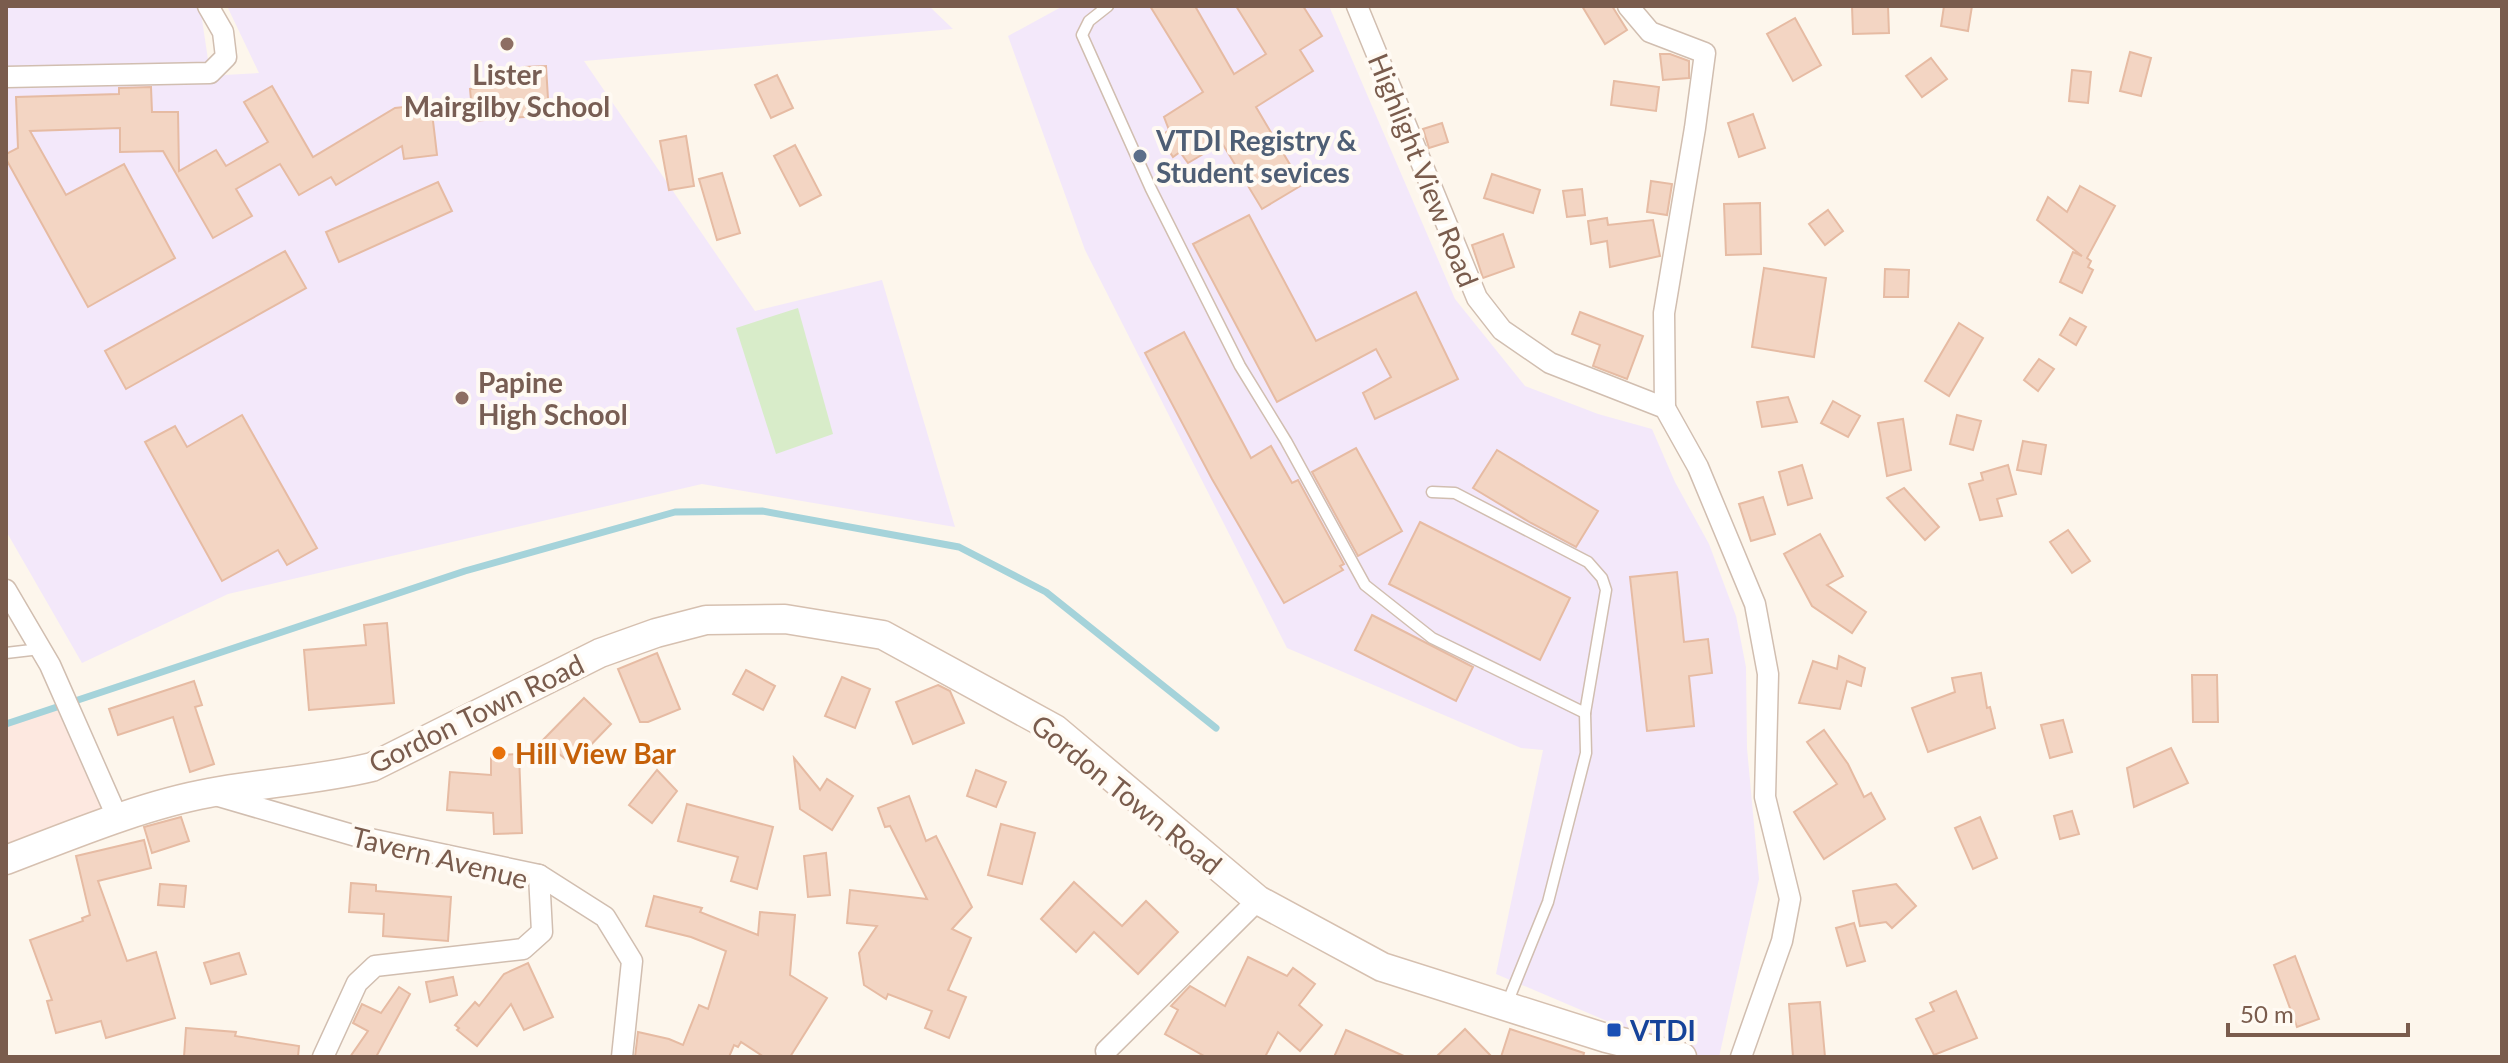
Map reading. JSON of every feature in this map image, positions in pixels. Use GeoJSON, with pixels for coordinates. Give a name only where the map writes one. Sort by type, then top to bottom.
{"type":"FeatureCollection","features":[{"type":"Feature","properties":{"kind":"main road","name":"Gordon Town Road"},"geometry":{"type":"LineString","coordinates":[[6,860],[118,819],[207,793],[339,775],[372,767],[600,653],[656,633],[706,620],[785,619],[883,635],[1055,729],[1258,900],[1382,967],[1606,1038],[1682,1057]]}},
{"type":"Feature","properties":{"kind":"street"},"geometry":{"type":"LineString","coordinates":[[6,77],[210,73],[226,57],[223,32],[208,6]]}},
{"type":"Feature","properties":{"kind":"street","name":"Highlight View Road"},"geometry":{"type":"LineString","coordinates":[[1357,6],[1466,273],[1485,309],[1502,330],[1550,363],[1665,408]]}},
{"type":"Feature","properties":{"kind":"street"},"geometry":{"type":"LineString","coordinates":[[1628,6],[1650,32],[1705,53],[1664,313],[1665,408],[1698,467],[1755,604],[1768,674],[1765,797],[1790,899],[1782,941],[1741,1057]]}},
{"type":"Feature","properties":{"kind":"street"},"geometry":{"type":"LineString","coordinates":[[6,590],[45,657],[118,819]]}},
{"type":"Feature","properties":{"kind":"street","name":"Tavern Avenue"},"geometry":{"type":"LineString","coordinates":[[207,793],[356,836],[539,875],[542,932],[523,949],[375,966],[357,983],[323,1057]]}},
{"type":"Feature","properties":{"kind":"street"},"geometry":{"type":"LineString","coordinates":[[539,875],[605,917],[632,961],[622,1057]]}},
{"type":"Feature","properties":{"kind":"street"},"geometry":{"type":"LineString","coordinates":[[1106,1051],[1258,900]]}},
{"type":"Feature","properties":{"kind":"lane"},"geometry":{"type":"LineString","coordinates":[[1108,6],[1089,21],[1082,35],[1122,126],[1240,366],[1286,441],[1365,585],[1432,638],[1585,713]]}},
{"type":"Feature","properties":{"kind":"lane"},"geometry":{"type":"LineString","coordinates":[[1432,492],[1455,493],[1588,562],[1597,569],[1606,590],[1585,713],[1586,753],[1548,902],[1506,1007]]}},
{"type":"Feature","properties":{"kind":"lane"},"geometry":{"type":"LineString","coordinates":[[6,653],[45,657]]}},
{"type":"Feature","properties":{"kind":"shaded area"},"geometry":{"type":"Polygon","coordinates":[[[6,6],[200,6],[210,73],[6,68],[6,6]]]}},
{"type":"Feature","properties":{"kind":"shaded area","name":"Papine High School"},"geometry":{"type":"Polygon","coordinates":[[[227,6],[929,6],[953,29],[584,61],[755,311],[882,280],[955,527],[702,484],[228,594],[82,663],[6,531],[6,87],[259,73],[227,6]]]}},
{"type":"Feature","properties":{"kind":"shaded area"},"geometry":{"type":"Polygon","coordinates":[[[1063,6],[1329,6],[1455,299],[1525,386],[1598,414],[1652,429],[1675,482],[1709,544],[1736,616],[1746,667],[1747,748],[1759,879],[1719,1057],[1692,1057],[1496,974],[1543,750],[1521,748],[1287,648],[1085,250],[1008,36],[1063,6]]]}},
{"type":"Feature","properties":{"kind":"shaded area"},"geometry":{"type":"Polygon","coordinates":[[[67,703],[108,812],[6,858],[6,723],[67,703]]]}},
{"type":"Feature","properties":{"kind":"green space"},"geometry":{"type":"Polygon","coordinates":[[[798,308],[833,434],[776,454],[736,328],[798,308]]]}},
{"type":"Feature","properties":{"kind":"building"},"geometry":{"type":"Polygon","coordinates":[[[1150,6],[1195,6],[1234,74],[1266,54],[1236,6],[1303,6],[1322,36],[1300,50],[1313,71],[1256,107],[1302,185],[1262,209],[1222,143],[1188,163],[1180,152],[1173,157],[1160,137],[1169,130],[1164,117],[1203,92],[1150,6]]]}},
{"type":"Feature","properties":{"kind":"building"},"geometry":{"type":"Polygon","coordinates":[[[1582,6],[1612,6],[1627,30],[1605,44],[1582,6]]]}},
{"type":"Feature","properties":{"kind":"building"},"geometry":{"type":"Polygon","coordinates":[[[1852,6],[1888,6],[1889,33],[1853,34],[1852,6]]]}},
{"type":"Feature","properties":{"kind":"building"},"geometry":{"type":"Polygon","coordinates":[[[1944,6],[1972,6],[1968,31],[1941,26],[1944,6]]]}},
{"type":"Feature","properties":{"kind":"building"},"geometry":{"type":"Polygon","coordinates":[[[1795,18],[1821,65],[1793,81],[1767,34],[1795,18]]]}},
{"type":"Feature","properties":{"kind":"building"},"geometry":{"type":"Polygon","coordinates":[[[2130,52],[2151,58],[2141,96],[2120,91],[2130,52]]]}},
{"type":"Feature","properties":{"kind":"building"},"geometry":{"type":"Polygon","coordinates":[[[1660,54],[1689,61],[1689,78],[1663,80],[1660,54]]]}},
{"type":"Feature","properties":{"kind":"building"},"geometry":{"type":"Polygon","coordinates":[[[1931,58],[1947,79],[1922,97],[1906,76],[1931,58]]]}},
{"type":"Feature","properties":{"kind":"building"},"geometry":{"type":"Polygon","coordinates":[[[546,66],[549,115],[473,121],[470,89],[525,83],[524,67],[546,66]]]}},
{"type":"Feature","properties":{"kind":"building"},"geometry":{"type":"Polygon","coordinates":[[[2072,70],[2091,72],[2088,103],[2069,101],[2072,70]]]}},
{"type":"Feature","properties":{"kind":"building"},"geometry":{"type":"Polygon","coordinates":[[[777,75],[793,108],[771,118],[755,85],[777,75]]]}},
{"type":"Feature","properties":{"kind":"building"},"geometry":{"type":"Polygon","coordinates":[[[1614,81],[1659,87],[1656,111],[1611,105],[1614,81]]]}},
{"type":"Feature","properties":{"kind":"building"},"geometry":{"type":"Polygon","coordinates":[[[272,86],[313,157],[395,108],[431,104],[437,155],[404,159],[402,146],[336,185],[331,177],[299,195],[280,164],[236,189],[252,216],[213,238],[163,151],[120,152],[120,128],[30,131],[66,195],[124,164],[175,258],[88,307],[6,159],[6,154],[18,148],[16,97],[119,94],[119,88],[151,87],[152,112],[178,112],[179,171],[216,150],[226,166],[268,142],[244,102],[272,86]]]}},
{"type":"Feature","properties":{"kind":"building"},"geometry":{"type":"Polygon","coordinates":[[[1753,114],[1765,148],[1739,157],[1728,123],[1753,114]]]}},
{"type":"Feature","properties":{"kind":"building"},"geometry":{"type":"Polygon","coordinates":[[[1442,123],[1448,142],[1429,148],[1423,129],[1442,123]]]}},
{"type":"Feature","properties":{"kind":"building"},"geometry":{"type":"Polygon","coordinates":[[[686,136],[694,186],[669,190],[660,141],[686,136]]]}},
{"type":"Feature","properties":{"kind":"building"},"geometry":{"type":"Polygon","coordinates":[[[795,145],[821,195],[800,206],[774,156],[795,145]]]}},
{"type":"Feature","properties":{"kind":"building"},"geometry":{"type":"Polygon","coordinates":[[[722,173],[740,233],[717,240],[699,179],[722,173]]]}},
{"type":"Feature","properties":{"kind":"building"},"geometry":{"type":"Polygon","coordinates":[[[1492,174],[1540,190],[1533,213],[1484,198],[1492,174]]]}},
{"type":"Feature","properties":{"kind":"building"},"geometry":{"type":"Polygon","coordinates":[[[1651,181],[1672,184],[1667,215],[1647,212],[1651,181]]]}},
{"type":"Feature","properties":{"kind":"building"},"geometry":{"type":"Polygon","coordinates":[[[438,182],[452,211],[339,262],[326,232],[438,182]]]}},
{"type":"Feature","properties":{"kind":"building"},"geometry":{"type":"Polygon","coordinates":[[[2080,186],[2115,206],[2087,258],[2091,261],[2088,267],[2093,270],[2082,293],[2060,282],[2073,252],[2082,256],[2037,220],[2048,197],[2067,212],[2080,186]]]}},
{"type":"Feature","properties":{"kind":"building"},"geometry":{"type":"Polygon","coordinates":[[[1582,189],[1585,215],[1567,217],[1563,191],[1582,189]]]}},
{"type":"Feature","properties":{"kind":"building"},"geometry":{"type":"Polygon","coordinates":[[[1760,203],[1761,254],[1726,255],[1724,204],[1760,203]]]}},
{"type":"Feature","properties":{"kind":"building"},"geometry":{"type":"Polygon","coordinates":[[[1828,210],[1843,231],[1825,245],[1809,224],[1828,210]]]}},
{"type":"Feature","properties":{"kind":"building"},"geometry":{"type":"Polygon","coordinates":[[[1249,215],[1316,341],[1416,292],[1458,379],[1375,419],[1363,393],[1391,377],[1376,349],[1277,402],[1193,244],[1249,215]]]}},
{"type":"Feature","properties":{"kind":"building"},"geometry":{"type":"Polygon","coordinates":[[[1607,218],[1608,225],[1653,220],[1660,256],[1610,267],[1607,241],[1591,244],[1588,221],[1607,218]]]}},
{"type":"Feature","properties":{"kind":"building"},"geometry":{"type":"Polygon","coordinates":[[[1503,234],[1514,267],[1483,278],[1472,245],[1503,234]]]}},
{"type":"Feature","properties":{"kind":"building"},"geometry":{"type":"Polygon","coordinates":[[[285,251],[306,288],[126,389],[105,351],[285,251]]]}},
{"type":"Feature","properties":{"kind":"building"},"geometry":{"type":"Polygon","coordinates":[[[1764,268],[1826,278],[1814,357],[1752,347],[1764,268]]]}},
{"type":"Feature","properties":{"kind":"building"},"geometry":{"type":"Polygon","coordinates":[[[1885,269],[1909,270],[1908,297],[1884,297],[1885,269]]]}},
{"type":"Feature","properties":{"kind":"building"},"geometry":{"type":"Polygon","coordinates":[[[1580,312],[1643,336],[1627,379],[1593,366],[1600,345],[1572,334],[1580,312]]]}},
{"type":"Feature","properties":{"kind":"building"},"geometry":{"type":"Polygon","coordinates":[[[2070,318],[2086,327],[2076,345],[2060,335],[2070,318]]]}},
{"type":"Feature","properties":{"kind":"building"},"geometry":{"type":"Polygon","coordinates":[[[1959,323],[1983,338],[1949,396],[1925,381],[1959,323]]]}},
{"type":"Feature","properties":{"kind":"building"},"geometry":{"type":"Polygon","coordinates":[[[1184,332],[1251,458],[1271,446],[1292,483],[1298,480],[1344,564],[1340,566],[1343,570],[1284,603],[1212,479],[1145,353],[1184,332]]]}},
{"type":"Feature","properties":{"kind":"building"},"geometry":{"type":"Polygon","coordinates":[[[2039,359],[2054,369],[2038,391],[2024,380],[2039,359]]]}},
{"type":"Feature","properties":{"kind":"building"},"geometry":{"type":"Polygon","coordinates":[[[1788,397],[1797,422],[1762,427],[1757,402],[1788,397]]]}},
{"type":"Feature","properties":{"kind":"building"},"geometry":{"type":"Polygon","coordinates":[[[1833,401],[1860,416],[1848,437],[1821,423],[1833,401]]]}},
{"type":"Feature","properties":{"kind":"building"},"geometry":{"type":"Polygon","coordinates":[[[242,415],[317,548],[287,565],[278,550],[222,581],[145,442],[175,426],[187,447],[242,415]]]}},
{"type":"Feature","properties":{"kind":"building"},"geometry":{"type":"Polygon","coordinates":[[[1957,415],[1981,421],[1973,450],[1950,444],[1957,415]]]}},
{"type":"Feature","properties":{"kind":"building"},"geometry":{"type":"Polygon","coordinates":[[[1903,419],[1911,470],[1887,476],[1878,423],[1903,419]]]}},
{"type":"Feature","properties":{"kind":"building"},"geometry":{"type":"Polygon","coordinates":[[[2023,441],[2046,445],[2041,474],[2017,470],[2023,441]]]}},
{"type":"Feature","properties":{"kind":"building"},"geometry":{"type":"Polygon","coordinates":[[[1356,448],[1402,531],[1358,556],[1312,472],[1356,448]]]}},
{"type":"Feature","properties":{"kind":"building"},"geometry":{"type":"Polygon","coordinates":[[[1497,450],[1598,511],[1576,547],[1473,488],[1497,450]]]}},
{"type":"Feature","properties":{"kind":"building"},"geometry":{"type":"Polygon","coordinates":[[[1802,465],[1812,498],[1788,505],[1779,472],[1802,465]]]}},
{"type":"Feature","properties":{"kind":"building"},"geometry":{"type":"Polygon","coordinates":[[[2008,465],[2016,494],[1997,499],[2002,516],[1980,520],[1969,484],[1983,480],[1981,473],[2008,465]]]}},
{"type":"Feature","properties":{"kind":"building"},"geometry":{"type":"Polygon","coordinates":[[[1904,488],[1939,527],[1925,540],[1887,498],[1904,488]]]}},
{"type":"Feature","properties":{"kind":"building"},"geometry":{"type":"Polygon","coordinates":[[[1763,497],[1775,534],[1751,541],[1739,504],[1763,497]]]}},
{"type":"Feature","properties":{"kind":"building"},"geometry":{"type":"Polygon","coordinates":[[[1420,522],[1570,598],[1540,660],[1389,584],[1420,522]]]}},
{"type":"Feature","properties":{"kind":"building"},"geometry":{"type":"Polygon","coordinates":[[[2068,530],[2090,561],[2072,573],[2050,542],[2068,530]]]}},
{"type":"Feature","properties":{"kind":"building"},"geometry":{"type":"Polygon","coordinates":[[[1820,534],[1843,576],[1827,585],[1866,612],[1852,633],[1812,606],[1784,554],[1820,534]]]}},
{"type":"Feature","properties":{"kind":"building"},"geometry":{"type":"Polygon","coordinates":[[[1677,572],[1684,642],[1708,639],[1712,673],[1689,676],[1694,726],[1647,731],[1630,577],[1677,572]]]}},
{"type":"Feature","properties":{"kind":"building"},"geometry":{"type":"Polygon","coordinates":[[[1372,615],[1473,667],[1456,701],[1355,650],[1372,615]]]}},
{"type":"Feature","properties":{"kind":"building"},"geometry":{"type":"Polygon","coordinates":[[[387,623],[394,703],[309,710],[304,650],[366,645],[364,625],[387,623]]]}},
{"type":"Feature","properties":{"kind":"building"},"geometry":{"type":"Polygon","coordinates":[[[657,653],[680,709],[648,722],[640,722],[618,669],[657,653]]]}},
{"type":"Feature","properties":{"kind":"building"},"geometry":{"type":"Polygon","coordinates":[[[1839,656],[1865,668],[1861,686],[1847,681],[1840,709],[1799,703],[1813,661],[1837,669],[1839,656]]]}},
{"type":"Feature","properties":{"kind":"building"},"geometry":{"type":"Polygon","coordinates":[[[746,670],[775,686],[763,710],[733,694],[746,670]]]}},
{"type":"Feature","properties":{"kind":"building"},"geometry":{"type":"Polygon","coordinates":[[[1981,673],[1987,708],[1990,707],[1995,728],[1928,752],[1912,708],[1955,692],[1952,678],[1981,673]]]}},
{"type":"Feature","properties":{"kind":"building"},"geometry":{"type":"Polygon","coordinates":[[[2192,675],[2217,675],[2218,722],[2193,722],[2192,675]]]}},
{"type":"Feature","properties":{"kind":"building"},"geometry":{"type":"Polygon","coordinates":[[[842,677],[870,689],[855,728],[825,716],[842,677]]]}},
{"type":"Feature","properties":{"kind":"building"},"geometry":{"type":"Polygon","coordinates":[[[194,681],[202,705],[195,707],[214,764],[190,772],[173,717],[118,735],[109,709],[194,681]]]}},
{"type":"Feature","properties":{"kind":"building"},"geometry":{"type":"Polygon","coordinates":[[[938,685],[950,691],[964,723],[913,744],[896,702],[938,685]]]}},
{"type":"Feature","properties":{"kind":"building"},"geometry":{"type":"Polygon","coordinates":[[[584,698],[611,724],[583,753],[577,747],[567,760],[542,741],[584,698]]]}},
{"type":"Feature","properties":{"kind":"building"},"geometry":{"type":"Polygon","coordinates":[[[2063,720],[2072,752],[2050,758],[2041,725],[2063,720]]]}},
{"type":"Feature","properties":{"kind":"building"},"geometry":{"type":"Polygon","coordinates":[[[1824,730],[1848,764],[1864,797],[1871,793],[1885,819],[1824,859],[1794,812],[1837,784],[1807,742],[1824,730]]]}},
{"type":"Feature","properties":{"kind":"building"},"geometry":{"type":"Polygon","coordinates":[[[2171,748],[2188,783],[2134,807],[2127,768],[2171,748]]]}},
{"type":"Feature","properties":{"kind":"building"},"geometry":{"type":"Polygon","coordinates":[[[519,754],[522,833],[494,834],[493,813],[447,810],[450,772],[491,775],[491,755],[519,754]]]}},
{"type":"Feature","properties":{"kind":"building"},"geometry":{"type":"Polygon","coordinates":[[[794,758],[820,790],[827,779],[853,796],[832,830],[800,809],[794,758]]]}},
{"type":"Feature","properties":{"kind":"building"},"geometry":{"type":"Polygon","coordinates":[[[657,770],[677,791],[652,823],[629,805],[657,770]]]}},
{"type":"Feature","properties":{"kind":"building"},"geometry":{"type":"Polygon","coordinates":[[[976,770],[1006,782],[996,807],[967,796],[976,770]]]}},
{"type":"Feature","properties":{"kind":"building"},"geometry":{"type":"Polygon","coordinates":[[[909,796],[926,841],[936,836],[972,907],[952,929],[971,938],[948,990],[966,997],[949,1038],[925,1028],[932,1011],[888,994],[886,999],[864,985],[859,953],[877,926],[847,923],[850,890],[927,899],[890,826],[885,827],[878,808],[909,796]]]}},
{"type":"Feature","properties":{"kind":"building"},"geometry":{"type":"Polygon","coordinates":[[[687,804],[773,827],[757,889],[731,881],[738,857],[678,841],[687,804]]]}},
{"type":"Feature","properties":{"kind":"building"},"geometry":{"type":"Polygon","coordinates":[[[2072,811],[2079,834],[2060,839],[2054,816],[2072,811]]]}},
{"type":"Feature","properties":{"kind":"building"},"geometry":{"type":"Polygon","coordinates":[[[181,817],[189,841],[152,853],[144,827],[181,817]]]}},
{"type":"Feature","properties":{"kind":"building"},"geometry":{"type":"Polygon","coordinates":[[[1980,817],[1997,858],[1973,869],[1955,828],[1980,817]]]}},
{"type":"Feature","properties":{"kind":"building"},"geometry":{"type":"Polygon","coordinates":[[[1001,824],[1035,833],[1022,884],[988,875],[1001,824]]]}},
{"type":"Feature","properties":{"kind":"building"},"geometry":{"type":"Polygon","coordinates":[[[144,840],[151,868],[98,881],[127,961],[156,952],[175,1018],[106,1038],[101,1021],[56,1033],[47,1001],[52,1000],[30,940],[83,921],[82,918],[90,915],[76,856],[144,840]]]}},
{"type":"Feature","properties":{"kind":"building"},"geometry":{"type":"Polygon","coordinates":[[[826,853],[830,895],[808,897],[804,856],[826,853]]]}},
{"type":"Feature","properties":{"kind":"building"},"geometry":{"type":"Polygon","coordinates":[[[1074,882],[1122,926],[1146,901],[1178,932],[1138,974],[1094,932],[1076,952],[1041,919],[1074,882]]]}},
{"type":"Feature","properties":{"kind":"building"},"geometry":{"type":"Polygon","coordinates":[[[351,883],[376,885],[376,891],[451,897],[448,941],[383,936],[384,914],[349,912],[351,883]]]}},
{"type":"Feature","properties":{"kind":"building"},"geometry":{"type":"Polygon","coordinates":[[[160,884],[186,886],[184,907],[158,905],[160,884]]]}},
{"type":"Feature","properties":{"kind":"building"},"geometry":{"type":"Polygon","coordinates":[[[1896,884],[1916,906],[1892,928],[1886,922],[1860,926],[1853,891],[1896,884]]]}},
{"type":"Feature","properties":{"kind":"building"},"geometry":{"type":"Polygon","coordinates":[[[654,896],[702,908],[700,912],[758,935],[760,912],[795,915],[790,975],[827,998],[790,1057],[764,1057],[741,1042],[738,1047],[734,1045],[729,1057],[635,1057],[638,1032],[683,1045],[699,1005],[708,1009],[726,951],[691,937],[646,926],[654,896]]]}},
{"type":"Feature","properties":{"kind":"building"},"geometry":{"type":"Polygon","coordinates":[[[1854,923],[1865,961],[1847,966],[1836,928],[1854,923]]]}},
{"type":"Feature","properties":{"kind":"building"},"geometry":{"type":"Polygon","coordinates":[[[239,953],[246,974],[211,984],[204,963],[239,953]]]}},
{"type":"Feature","properties":{"kind":"building"},"geometry":{"type":"Polygon","coordinates":[[[2295,956],[2319,1019],[2297,1027],[2274,965],[2295,956]]]}},
{"type":"Feature","properties":{"kind":"building"},"geometry":{"type":"Polygon","coordinates":[[[1248,957],[1287,976],[1293,968],[1315,984],[1299,1005],[1322,1025],[1300,1051],[1278,1032],[1265,1057],[1206,1057],[1165,1034],[1178,1010],[1171,1006],[1190,986],[1225,1006],[1248,957]]]}},
{"type":"Feature","properties":{"kind":"building"},"geometry":{"type":"Polygon","coordinates":[[[528,963],[553,1017],[524,1030],[511,1004],[477,1046],[457,1030],[459,1028],[455,1025],[475,1002],[479,1006],[504,974],[528,963]]]}},
{"type":"Feature","properties":{"kind":"building"},"geometry":{"type":"Polygon","coordinates":[[[453,977],[457,995],[430,1002],[426,982],[453,977]]]}},
{"type":"Feature","properties":{"kind":"building"},"geometry":{"type":"Polygon","coordinates":[[[399,987],[410,994],[376,1057],[350,1057],[368,1031],[353,1023],[362,1004],[381,1013],[399,987]]]}},
{"type":"Feature","properties":{"kind":"building"},"geometry":{"type":"Polygon","coordinates":[[[1956,991],[1977,1038],[1934,1055],[1916,1019],[1934,1011],[1930,1003],[1956,991]]]}},
{"type":"Feature","properties":{"kind":"building"},"geometry":{"type":"Polygon","coordinates":[[[1820,1002],[1825,1057],[1793,1057],[1789,1004],[1820,1002]]]}},
{"type":"Feature","properties":{"kind":"building"},"geometry":{"type":"Polygon","coordinates":[[[186,1028],[236,1032],[235,1036],[299,1046],[298,1057],[184,1057],[186,1028]]]}},
{"type":"Feature","properties":{"kind":"building"},"geometry":{"type":"Polygon","coordinates":[[[1465,1029],[1492,1057],[1436,1057],[1465,1029]]]}},
{"type":"Feature","properties":{"kind":"building"},"geometry":{"type":"Polygon","coordinates":[[[1510,1029],[1584,1053],[1583,1057],[1501,1057],[1510,1029]]]}},
{"type":"Feature","properties":{"kind":"building"},"geometry":{"type":"Polygon","coordinates":[[[1346,1030],[1406,1057],[1334,1057],[1346,1030]]]}},
{"type":"Feature","properties":{"kind":"waterway"},"geometry":{"type":"LineString","coordinates":[[6,724],[465,571],[675,512],[762,511],[959,547],[1046,592],[1216,728]]}},
{"type":"Feature","properties":{"kind":"place","name":"Lister Mairgilby School"},"geometry":{"type":"Point","coordinates":[507,44]}},
{"type":"Feature","properties":{"kind":"place","name":"VTDI Registry & Student sevices"},"geometry":{"type":"Point","coordinates":[1140,156]}},
{"type":"Feature","properties":{"kind":"place","name":"Papine High School"},"geometry":{"type":"Point","coordinates":[462,398]}},
{"type":"Feature","properties":{"kind":"place","name":"Hill View Bar"},"geometry":{"type":"Point","coordinates":[499,753]}},
{"type":"Feature","properties":{"kind":"place","name":"VTDI"},"geometry":{"type":"Point","coordinates":[1614,1030]}}]}
